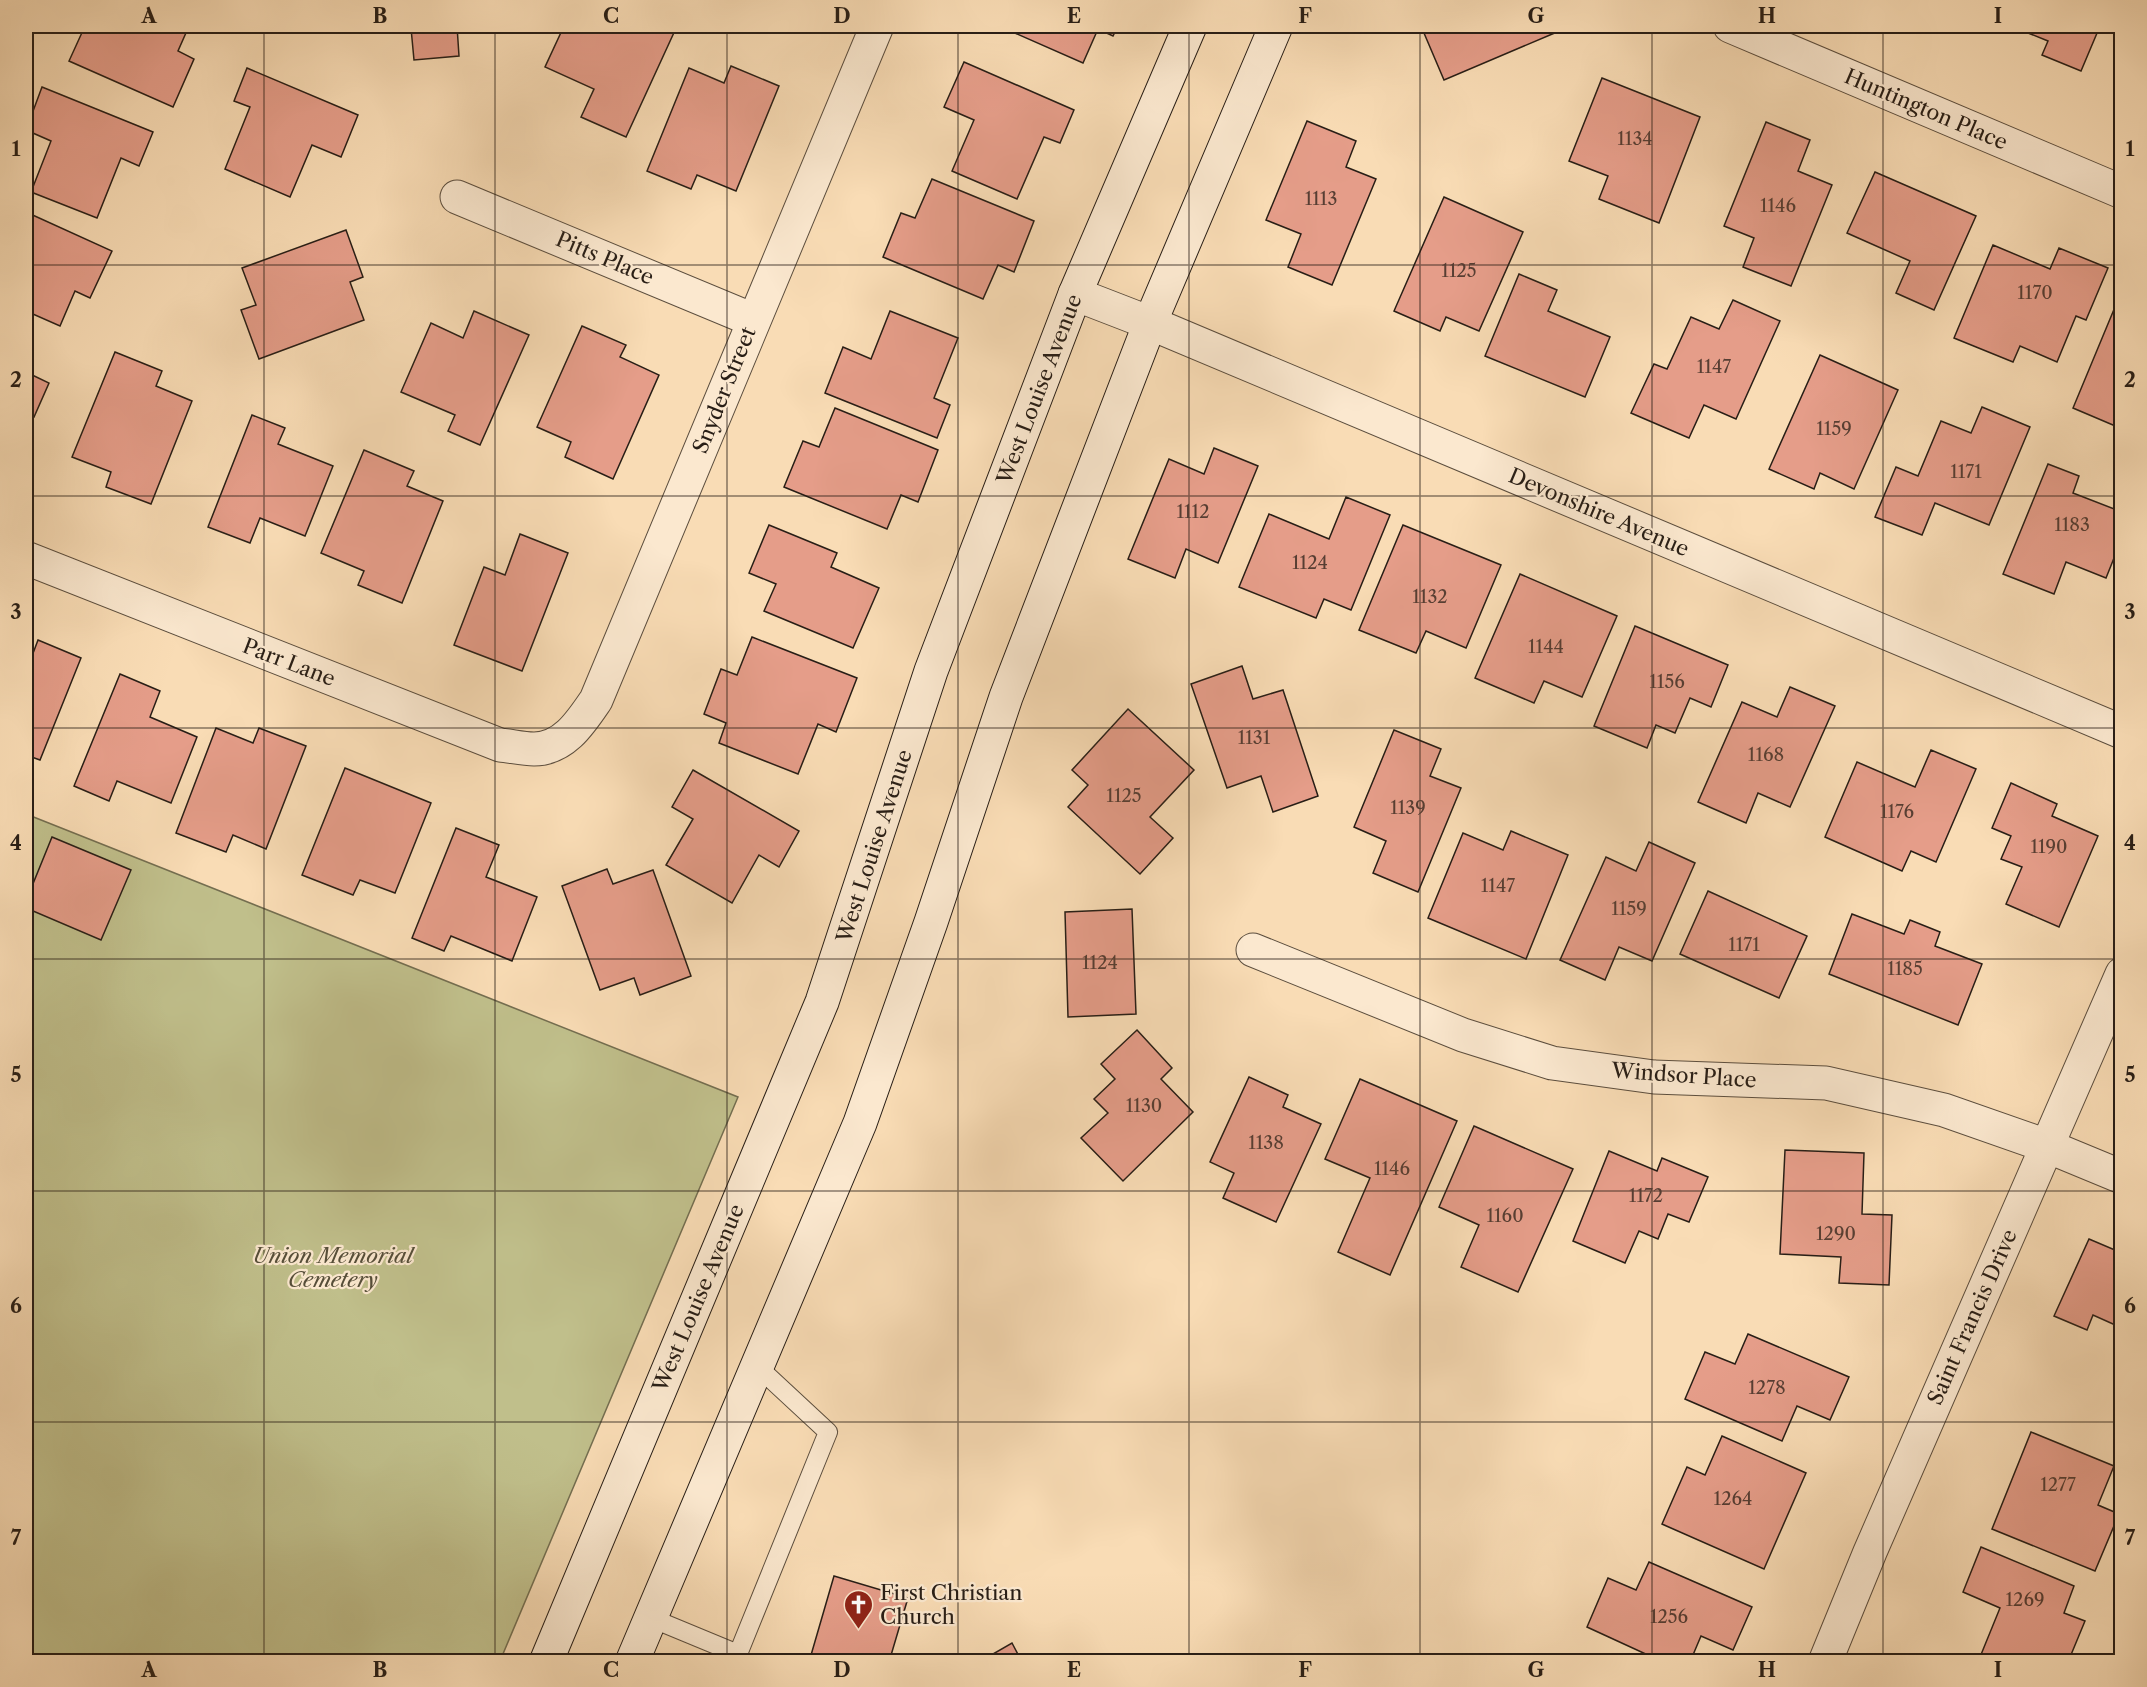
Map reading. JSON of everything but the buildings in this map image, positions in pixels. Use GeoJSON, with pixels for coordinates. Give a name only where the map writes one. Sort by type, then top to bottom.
{"type":"FeatureCollection","features":[{"type":"Feature","properties":{"kind":"street","name":"Snyder Street"},"geometry":{"type":"LineString","coordinates":[[556,743],[575,730],[596,700],[877,26]]}},
{"type":"Feature","properties":{"kind":"street","name":"West Louise Avenue"},"geometry":{"type":"LineString","coordinates":[[546,1662],[822,1002],[931,671],[1075,294],[1190,26]]}},
{"type":"Feature","properties":{"kind":"street"},"geometry":{"type":"LineString","coordinates":[[632,1662],[860,1123],[931,922],[1006,697],[1150,322],[1276,26]]}},
{"type":"Feature","properties":{"kind":"street","name":"Huntington Place"},"geometry":{"type":"LineString","coordinates":[[1730,26],[2121,192]]}},
{"type":"Feature","properties":{"kind":"street","name":"Pitts Place"},"geometry":{"type":"LineString","coordinates":[[457,197],[753,320]]}},
{"type":"Feature","properties":{"kind":"street","name":"Devonshire Avenue"},"geometry":{"type":"LineString","coordinates":[[1075,294],[1150,322],[2121,732]]}},
{"type":"Feature","properties":{"kind":"street","name":"Parr Lane"},"geometry":{"type":"LineString","coordinates":[[26,558],[500,745],[535,749],[556,743]]}},
{"type":"Feature","properties":{"kind":"street","name":"Windsor Place"},"geometry":{"type":"LineString","coordinates":[[1253,950],[1463,1035],[1552,1063],[1654,1077],[1826,1083],[1944,1110],[2047,1146],[2121,1177]]}},
{"type":"Feature","properties":{"kind":"street","name":"Saint Francis Drive"},"geometry":{"type":"LineString","coordinates":[[1825,1662],[1870,1552],[2121,974]]}},
{"type":"Feature","properties":{"kind":"lane"},"geometry":{"type":"LineString","coordinates":[[651,1618],[738,1654],[828,1432],[757,1366]]}},
{"type":"Feature","properties":{"kind":"green space","name":"Union Memorial Cemetery"},"geometry":{"type":"Polygon","coordinates":[[[26,814],[738,1097],[500,1661],[26,1661],[26,814]]]}},
{"type":"Feature","properties":{"kind":"place","name":"First Christian Church"},"geometry":{"type":"Point","coordinates":[859,1630]}}]}
